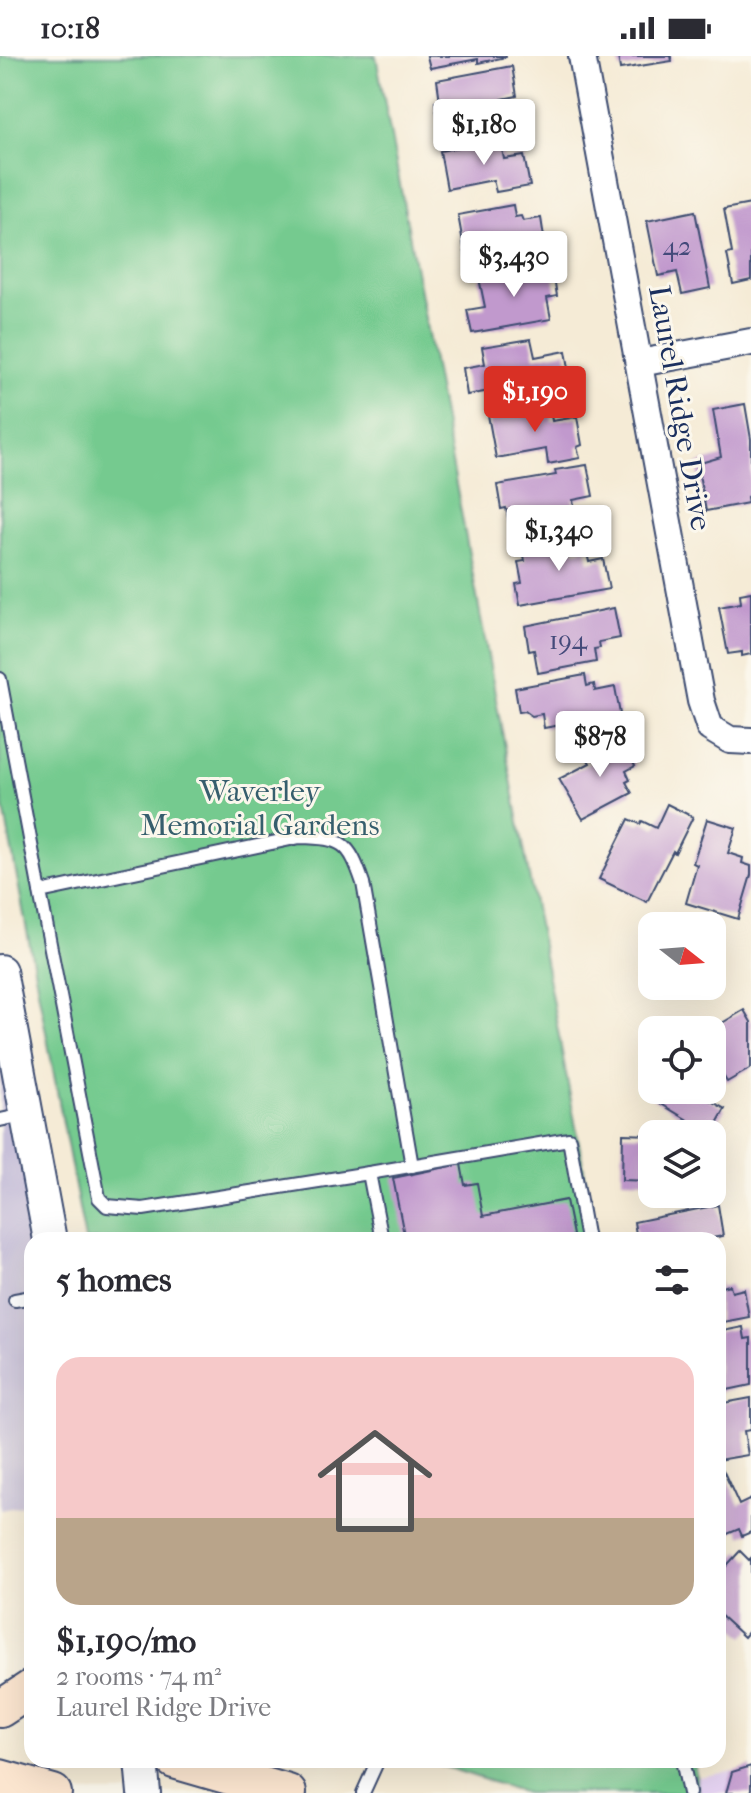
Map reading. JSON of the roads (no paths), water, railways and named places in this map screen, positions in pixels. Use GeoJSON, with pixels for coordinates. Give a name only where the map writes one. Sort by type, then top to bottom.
{"type":"FeatureCollection","features":[{"type":"Feature","properties":{"kind":"main road"},"geometry":{"type":"LineString","coordinates":[[0,1710],[24,1694]]}},
{"type":"Feature","properties":{"kind":"main road"},"geometry":{"type":"LineString","coordinates":[[0,1710],[24,1717]]}},
{"type":"Feature","properties":{"kind":"main road"},"geometry":{"type":"LineString","coordinates":[[202,1768],[288,1793]]}},
{"type":"Feature","properties":{"kind":"main road"},"geometry":{"type":"LineString","coordinates":[[0,1778],[53,1793]]}},
{"type":"Feature","properties":{"kind":"street","name":"Laurel Ridge Drive"},"geometry":{"type":"LineString","coordinates":[[582,56],[701,701],[710,728],[730,740],[751,741]]}},
{"type":"Feature","properties":{"kind":"street"},"geometry":{"type":"LineString","coordinates":[[640,363],[751,342]]}},
{"type":"Feature","properties":{"kind":"street"},"geometry":{"type":"LineString","coordinates":[[0,971],[13,1117],[48,1232]]}},
{"type":"Feature","properties":{"kind":"street"},"geometry":{"type":"LineString","coordinates":[[142,1768],[144,1793]]}},
{"type":"Feature","properties":{"kind":"lane"},"geometry":{"type":"LineString","coordinates":[[0,679],[99,1198],[107,1206],[143,1209],[569,1139],[586,1232]]}},
{"type":"Feature","properties":{"kind":"lane"},"geometry":{"type":"LineString","coordinates":[[40,892],[300,837],[328,837],[345,846],[356,862],[363,883],[412,1166]]}},
{"type":"Feature","properties":{"kind":"lane"},"geometry":{"type":"LineString","coordinates":[[369,1173],[380,1232]]}},
{"type":"Feature","properties":{"kind":"lane"},"geometry":{"type":"LineString","coordinates":[[15,1300],[24,1298]]}},
{"type":"Feature","properties":{"kind":"lane"},"geometry":{"type":"LineString","coordinates":[[363,1793],[374,1768]]}},
{"type":"Feature","properties":{"kind":"lane"},"geometry":{"type":"LineString","coordinates":[[684,1768],[689,1793]]}},
{"type":"Feature","properties":{"kind":"park label","name":"Waverley Memorial Gardens"},"geometry":{"type":"Point","coordinates":[260,808]}}]}
